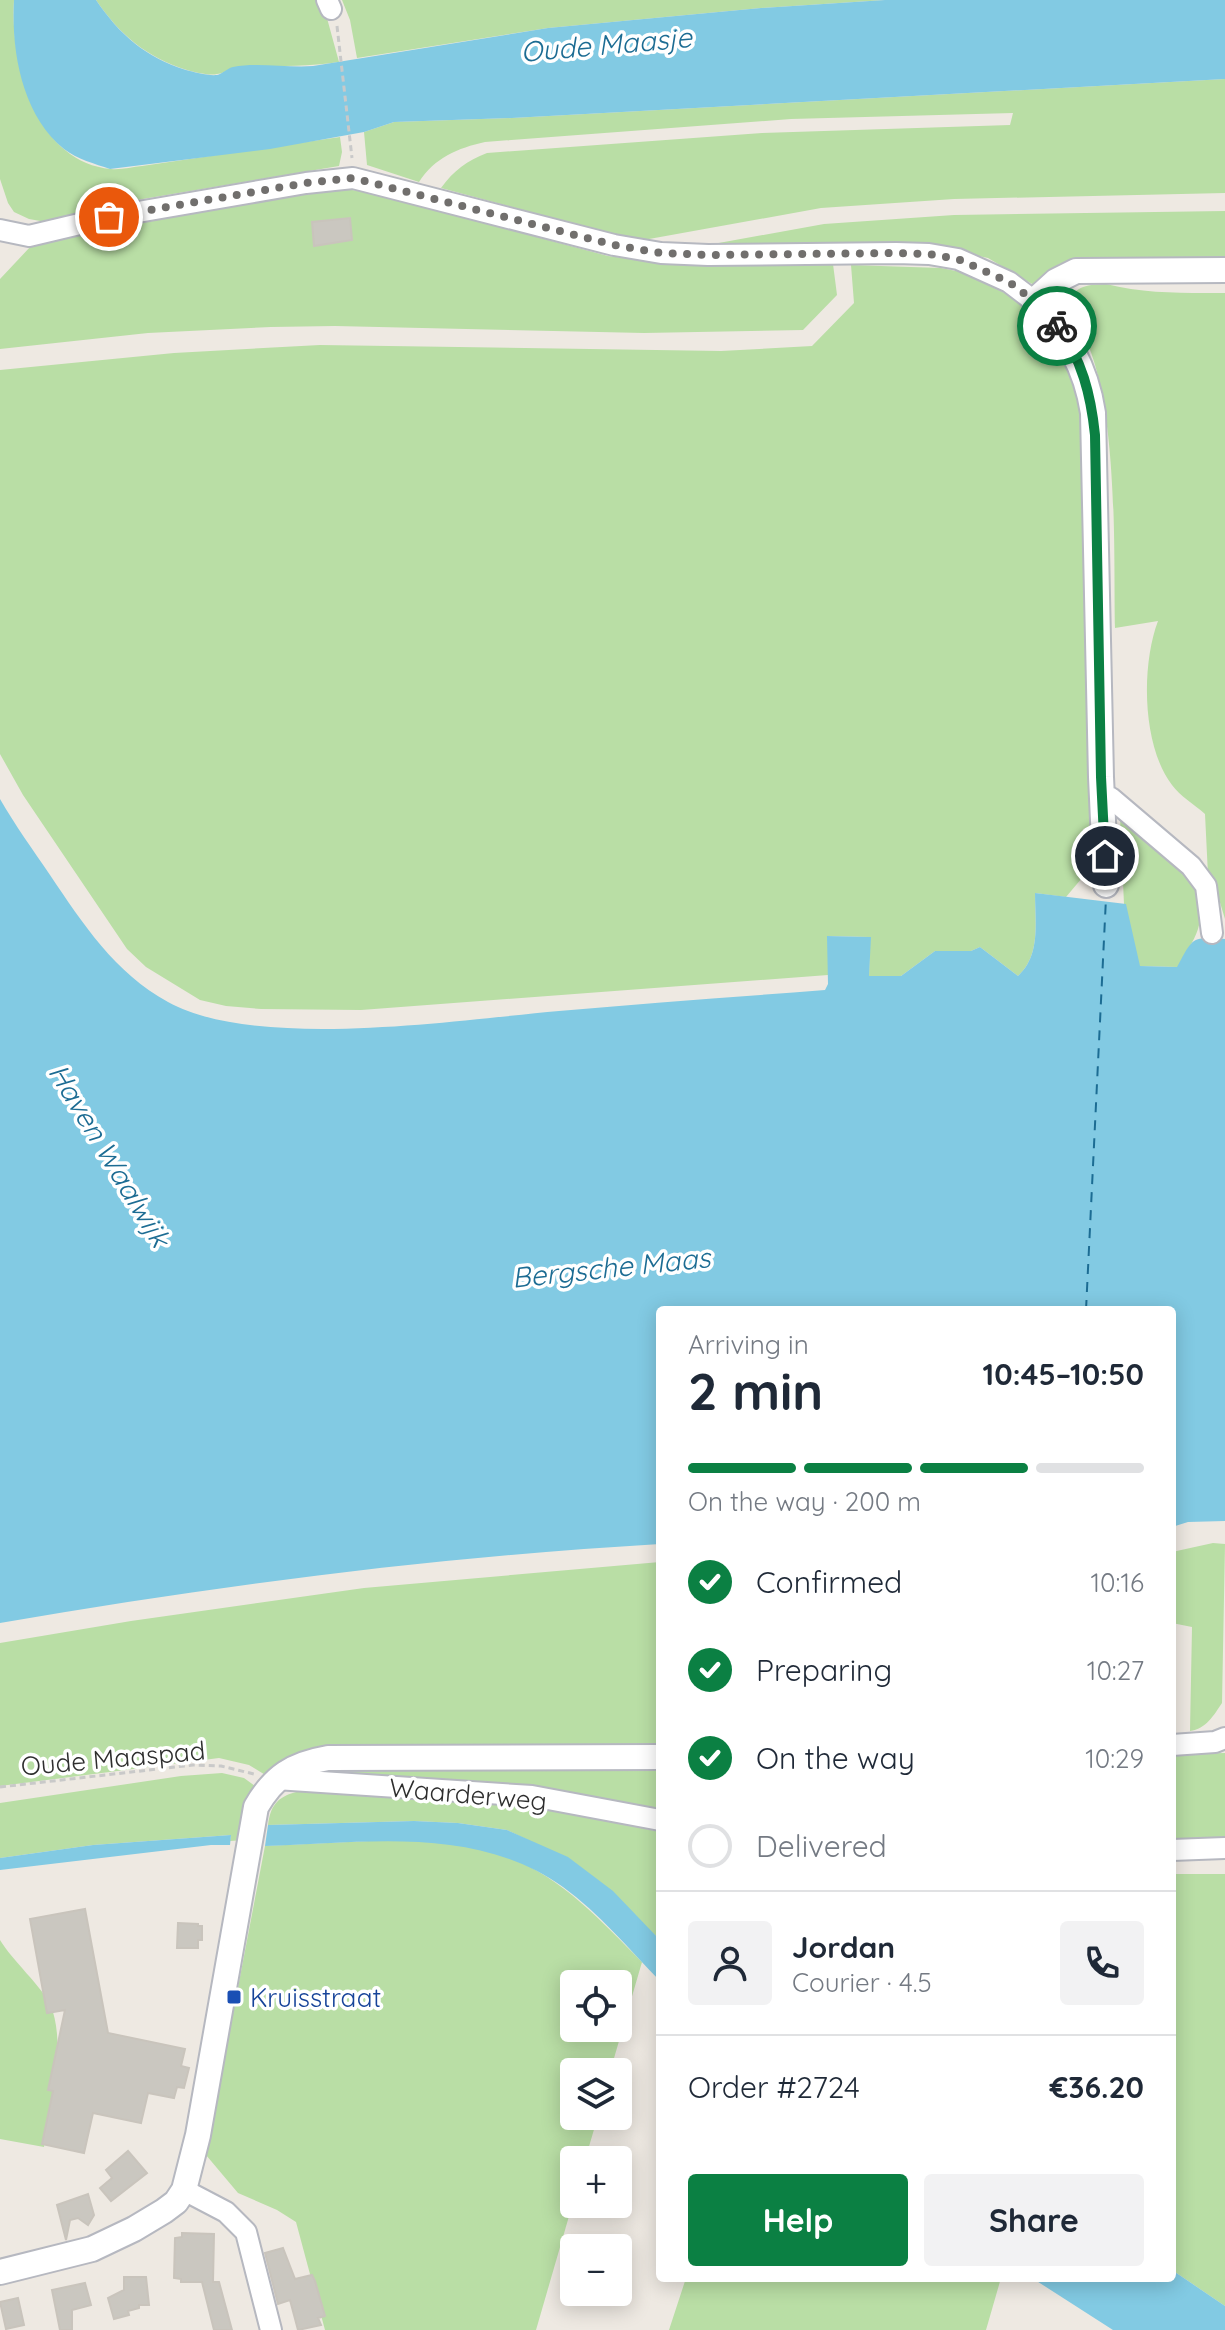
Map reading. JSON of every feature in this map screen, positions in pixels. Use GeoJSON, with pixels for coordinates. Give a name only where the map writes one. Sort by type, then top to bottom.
{"type":"FeatureCollection","features":[{"type":"Feature","properties":{"kind":"street"},"geometry":{"type":"LineString","coordinates":[[0,230],[11,235],[29,236],[109,217],[306,183],[353,178],[614,245],[661,253],[929,254],[958,259],[1009,282],[1034,301],[1071,344],[1090,395],[1093,413],[1106,885]]}},
{"type":"Feature","properties":{"kind":"street"},"geometry":{"type":"LineString","coordinates":[[1034,301],[1056,281],[1076,271],[1225,270]]}},
{"type":"Feature","properties":{"kind":"street"},"geometry":{"type":"LineString","coordinates":[[1103,799],[1111,798],[1191,866],[1206,886],[1212,933]]}},
{"type":"Feature","properties":{"kind":"street"},"geometry":{"type":"LineString","coordinates":[[1176,1745],[1215,1742],[1225,1738]]}},
{"type":"Feature","properties":{"kind":"street"},"geometry":{"type":"LineString","coordinates":[[0,2272],[92,2249],[164,2211],[176,2202],[184,2190],[198,2135],[256,1807],[276,1779],[303,1762],[328,1758],[656,1757]]}},
{"type":"Feature","properties":{"kind":"street","name":"Waarderweg"},"geometry":{"type":"LineString","coordinates":[[276,1779],[532,1796],[656,1819]]}},
{"type":"Feature","properties":{"kind":"street"},"geometry":{"type":"LineString","coordinates":[[1176,1850],[1225,1848]]}},
{"type":"Feature","properties":{"kind":"street"},"geometry":{"type":"LineString","coordinates":[[184,2190],[226,2212],[246,2232],[271,2330]]}},
{"type":"Feature","properties":{"kind":"path"},"geometry":{"type":"LineString","coordinates":[[340,43],[351,150]]}},
{"type":"Feature","properties":{"kind":"path","name":"Oude Maaspad"},"geometry":{"type":"LineString","coordinates":[[0,1787],[193,1765],[221,1766],[276,1779]]}},
{"type":"Feature","properties":{"kind":"green space"},"geometry":{"type":"Polygon","coordinates":[[[0,0],[14,0],[17,52],[32,105],[46,129],[63,148],[85,162],[123,169],[340,137],[342,152],[339,166],[113,204],[46,222],[14,212],[0,179],[0,0]]]}},
{"type":"Feature","properties":{"kind":"green space"},"geometry":{"type":"Polygon","coordinates":[[[96,0],[322,0],[339,62],[237,67],[220,73],[202,74],[172,65],[135,43],[96,0]]]}},
{"type":"Feature","properties":{"kind":"green space"},"geometry":{"type":"Polygon","coordinates":[[[342,0],[885,0],[548,28],[357,58],[350,20],[342,0]]]}},
{"type":"Feature","properties":{"kind":"green space"},"geometry":{"type":"Polygon","coordinates":[[[1225,79],[1225,193],[954,199],[821,208],[638,241],[441,188],[461,167],[487,153],[762,133],[1010,125],[1013,113],[791,119],[485,142],[448,155],[432,166],[419,182],[367,165],[364,132],[394,122],[1225,79]]]}},
{"type":"Feature","properties":{"kind":"green space"},"geometry":{"type":"Polygon","coordinates":[[[345,189],[373,193],[608,256],[679,265],[833,264],[837,295],[803,330],[644,333],[271,327],[148,333],[0,349],[0,279],[31,246],[169,214],[345,189]]]}},
{"type":"Feature","properties":{"kind":"green space"},"geometry":{"type":"Polygon","coordinates":[[[1225,211],[1225,260],[1080,259],[1059,264],[1039,288],[988,258],[936,247],[702,246],[824,224],[954,215],[1225,211]]]}},
{"type":"Feature","properties":{"kind":"green space"},"geometry":{"type":"Polygon","coordinates":[[[851,265],[941,268],[961,272],[1019,300],[1042,315],[1084,392],[1092,826],[1083,829],[1078,860],[1085,861],[1082,878],[1066,897],[1035,893],[1033,948],[1018,976],[980,947],[971,951],[935,951],[901,976],[869,976],[870,937],[828,936],[828,975],[361,1010],[261,1009],[200,1000],[146,967],[127,949],[23,795],[0,754],[0,370],[174,353],[320,345],[721,351],[812,346],[854,303],[851,265]]]}},
{"type":"Feature","properties":{"kind":"green space"},"geometry":{"type":"Polygon","coordinates":[[[1106,284],[1151,291],[1225,293],[1225,919],[1215,886],[1208,875],[1205,814],[1172,785],[1162,769],[1150,728],[1147,682],[1152,639],[1158,621],[1115,628],[1113,507],[1105,412],[1096,369],[1083,333],[1064,307],[1081,288],[1106,284]]]}},
{"type":"Feature","properties":{"kind":"green space"},"geometry":{"type":"Polygon","coordinates":[[[1120,817],[1179,863],[1198,892],[1201,909],[1198,929],[1178,967],[1139,966],[1124,904],[1120,817]]]}},
{"type":"Feature","properties":{"kind":"green space"},"geometry":{"type":"Polygon","coordinates":[[[1213,1543],[1225,1544],[1222,1703],[1205,1724],[1190,1731],[1192,1627],[1176,1624],[1176,1551],[1213,1543]]]}},
{"type":"Feature","properties":{"kind":"green space"},"geometry":{"type":"Polygon","coordinates":[[[656,1562],[656,1751],[396,1751],[267,1776],[249,1765],[219,1758],[0,1786],[0,1643],[364,1588],[656,1562]]]}},
{"type":"Feature","properties":{"kind":"green space"},"geometry":{"type":"Polygon","coordinates":[[[1225,1753],[1225,1845],[1176,1845],[1176,1754],[1225,1753]]]}},
{"type":"Feature","properties":{"kind":"green space"},"geometry":{"type":"Polygon","coordinates":[[[656,1766],[656,1811],[317,1774],[656,1766]]]}},
{"type":"Feature","properties":{"kind":"green space"},"geometry":{"type":"Polygon","coordinates":[[[222,1773],[244,1778],[255,1786],[245,1840],[230,1841],[231,1835],[93,1845],[0,1858],[0,1803],[181,1776],[222,1773]]]}},
{"type":"Feature","properties":{"kind":"green space"},"geometry":{"type":"Polygon","coordinates":[[[300,1791],[555,1809],[656,1831],[656,1936],[530,1841],[507,1830],[414,1821],[268,1825],[271,1811],[287,1795],[300,1791]]]}},
{"type":"Feature","properties":{"kind":"green space"},"geometry":{"type":"Polygon","coordinates":[[[390,1840],[478,1848],[506,1856],[563,1888],[642,1962],[632,1996],[632,1970],[560,1970],[560,2042],[619,2042],[614,2058],[560,2058],[560,2130],[594,2130],[589,2146],[560,2146],[560,2218],[568,2218],[564,2234],[560,2234],[560,2247],[536,2330],[325,2330],[296,2222],[238,2193],[206,2155],[265,1846],[390,1840]]]}},
{"type":"Feature","properties":{"kind":"green space"},"geometry":{"type":"Polygon","coordinates":[[[1176,1874],[1225,1874],[1225,2306],[1176,2273],[1176,1874]]]}},
{"type":"Feature","properties":{"kind":"green space"},"geometry":{"type":"Polygon","coordinates":[[[0,1940],[46,1997],[55,2019],[56,2075],[44,2147],[0,2139],[0,1940]]]}},
{"type":"Feature","properties":{"kind":"green space"},"geometry":{"type":"Polygon","coordinates":[[[685,2282],[1000,2282],[986,2330],[669,2330],[685,2282]]]}},
{"type":"Feature","properties":{"kind":"water","name":"Oude Maasje"},"geometry":{"type":"Polygon","coordinates":[[[14,0],[96,0],[114,24],[146,51],[171,65],[213,75],[242,66],[313,66],[548,28],[761,8],[885,0],[1225,0],[1225,79],[394,122],[364,132],[270,149],[110,169],[64,149],[38,119],[17,61],[14,0]]]}},
{"type":"Feature","properties":{"kind":"water"},"geometry":{"type":"Polygon","coordinates":[[[0,799],[88,929],[132,977],[168,1002],[206,1017],[252,1025],[304,1029],[414,1025],[825,990],[828,984],[827,936],[871,937],[869,976],[901,976],[935,951],[971,951],[980,947],[1018,976],[1033,948],[1035,893],[1126,904],[1140,966],[1177,967],[1194,941],[1225,939],[1225,1521],[1188,1522],[1176,1526],[1176,1306],[656,1306],[656,1544],[494,1556],[329,1574],[164,1596],[0,1623],[0,799]]]}},
{"type":"Feature","properties":{"kind":"water"},"geometry":{"type":"Polygon","coordinates":[[[414,1821],[507,1830],[568,1857],[613,1891],[656,1936],[656,1977],[576,1897],[529,1867],[494,1854],[419,1842],[265,1846],[268,1825],[414,1821]]]}},
{"type":"Feature","properties":{"kind":"water"},"geometry":{"type":"Polygon","coordinates":[[[231,1835],[230,1845],[0,1870],[0,1858],[93,1845],[231,1835]]]}},
{"type":"Feature","properties":{"kind":"water"},"geometry":{"type":"Polygon","coordinates":[[[1176,2273],[1225,2306],[1225,2330],[1113,2330],[1038,2282],[1176,2282],[1176,2273]]]}},
{"type":"Feature","properties":{"kind":"building"},"geometry":{"type":"Polygon","coordinates":[[[350,218],[352,240],[314,246],[312,222],[350,218]]]}},
{"type":"Feature","properties":{"kind":"building"},"geometry":{"type":"Polygon","coordinates":[[[85,1909],[108,2033],[185,2049],[181,2066],[189,2068],[184,2088],[177,2087],[174,2098],[148,2093],[141,2123],[93,2113],[84,2153],[42,2144],[53,2091],[48,2090],[65,2010],[47,2013],[30,1919],[85,1909]]]}},
{"type":"Feature","properties":{"kind":"building"},"geometry":{"type":"Polygon","coordinates":[[[178,1923],[202,1926],[202,1940],[198,1940],[198,1948],[177,1948],[178,1923]]]}},
{"type":"Feature","properties":{"kind":"building"},"geometry":{"type":"Polygon","coordinates":[[[128,2151],[147,2173],[111,2201],[100,2188],[112,2178],[106,2170],[128,2151]]]}},
{"type":"Feature","properties":{"kind":"building"},"geometry":{"type":"Polygon","coordinates":[[[88,2194],[94,2215],[88,2225],[78,2218],[70,2220],[66,2240],[57,2205],[88,2194]]]}},
{"type":"Feature","properties":{"kind":"building"},"geometry":{"type":"Polygon","coordinates":[[[182,2233],[214,2234],[213,2282],[219,2282],[232,2330],[214,2330],[202,2282],[181,2282],[181,2279],[174,2278],[175,2238],[182,2237],[182,2233]]]}},
{"type":"Feature","properties":{"kind":"building"},"geometry":{"type":"Polygon","coordinates":[[[283,2248],[295,2279],[312,2275],[315,2281],[325,2316],[318,2318],[321,2325],[298,2330],[290,2300],[278,2304],[265,2253],[283,2248]]]}},
{"type":"Feature","properties":{"kind":"building"},"geometry":{"type":"Polygon","coordinates":[[[124,2277],[146,2277],[149,2305],[139,2305],[139,2308],[128,2311],[129,2315],[114,2319],[108,2298],[124,2290],[124,2277]]]}},
{"type":"Feature","properties":{"kind":"building"},"geometry":{"type":"Polygon","coordinates":[[[85,2283],[91,2305],[72,2310],[72,2330],[60,2330],[52,2290],[85,2283]]]}},
{"type":"Feature","properties":{"kind":"building"},"geometry":{"type":"Polygon","coordinates":[[[18,2298],[24,2325],[6,2329],[0,2302],[18,2298]]]}},
{"type":"Feature","properties":{"kind":"ferry route"},"geometry":{"type":"LineString","coordinates":[[1086,1306],[1106,898]]}},
{"type":"Feature","properties":{"kind":"way so far"},"geometry":{"type":"LineString","coordinates":[[109,217],[306,183],[353,178],[614,245],[661,253],[896,253],[958,259],[1009,282],[1034,301],[1057,326]]}},
{"type":"Feature","properties":{"kind":"place","name":"Kruisstraat"},"geometry":{"type":"Point","coordinates":[234,1997]}},
{"type":"Feature","properties":{"kind":"route"},"geometry":{"type":"LineString","coordinates":[[1057,326],[1071,344],[1090,395],[1095,435],[1105,856]]}},
{"type":"Feature","properties":{"kind":"water label","name":"Haven Waalwijk"},"geometry":{"type":"Point","coordinates":[110,1155]}},
{"type":"Feature","properties":{"kind":"water label","name":"Bergsche Maas"},"geometry":{"type":"Point","coordinates":[611,1267]}}]}
